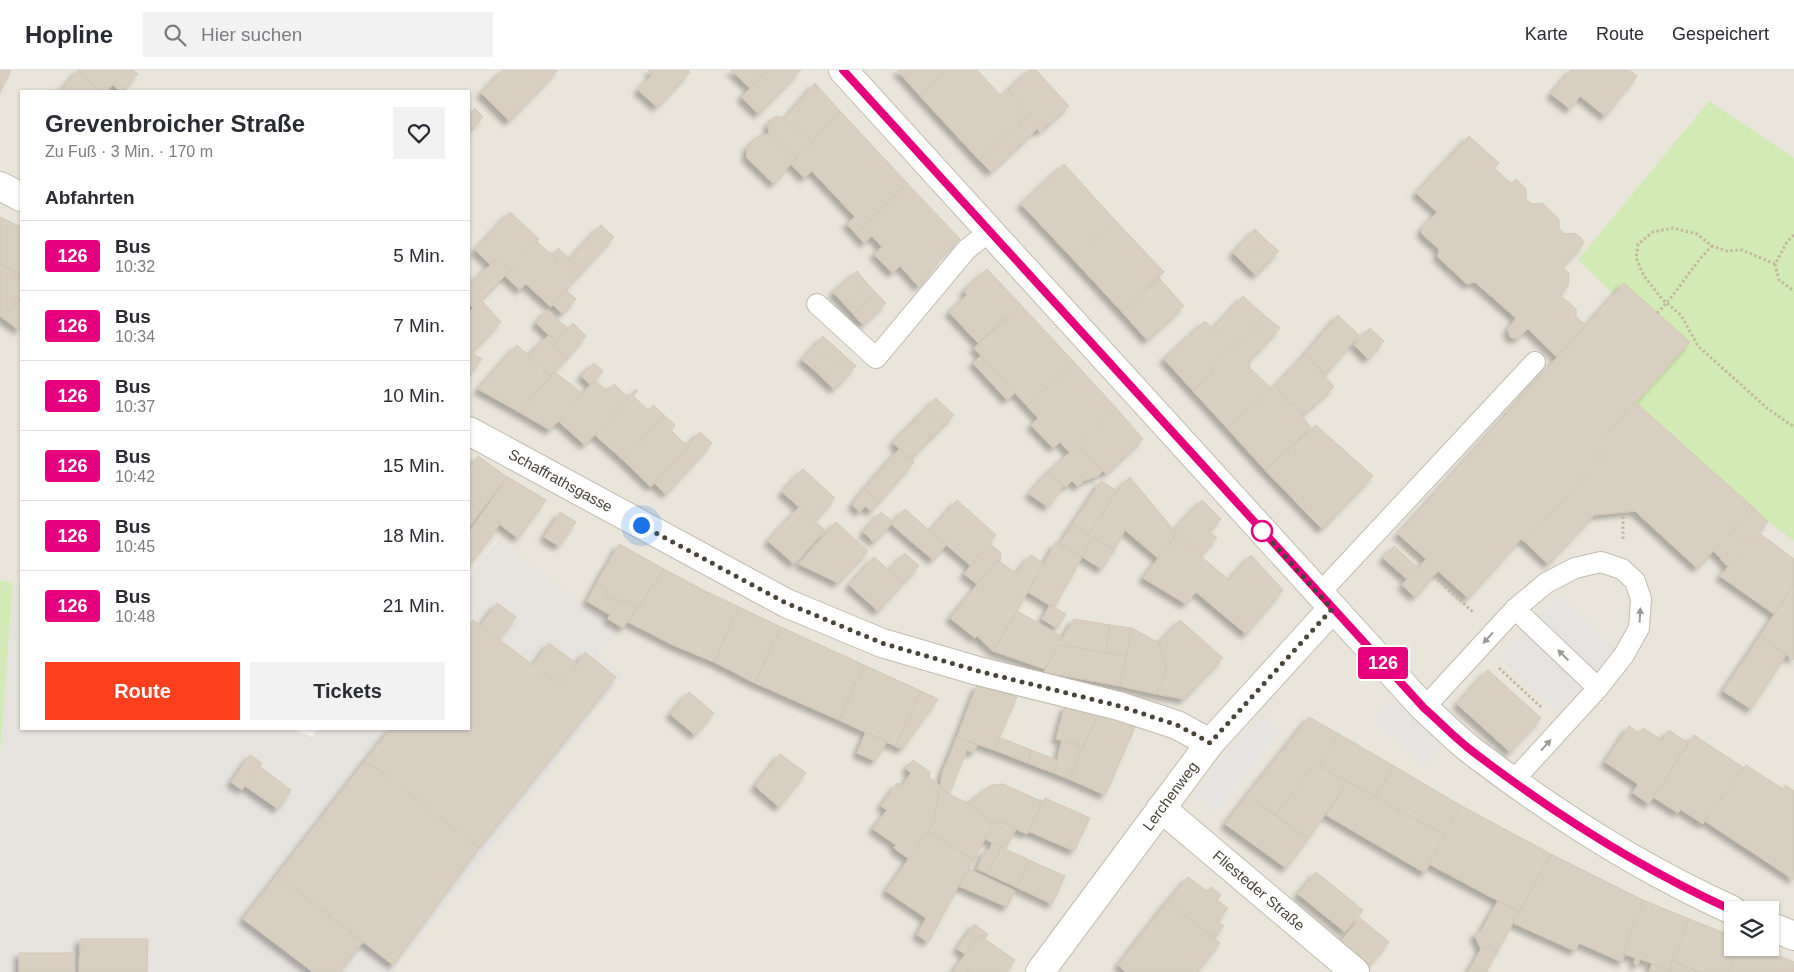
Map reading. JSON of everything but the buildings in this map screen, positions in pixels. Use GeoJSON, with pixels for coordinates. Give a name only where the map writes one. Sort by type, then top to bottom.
{"type":"FeatureCollection","features":[{"type":"Feature","properties":{"kind":"street"},"geometry":{"type":"LineString","coordinates":[[843,70],[1424,708],[1471,750],[1572,823],[1646,868],[1724,906]]}},
{"type":"Feature","properties":{"kind":"street"},"geometry":{"type":"LineString","coordinates":[[0,186],[20,196]]}},
{"type":"Feature","properties":{"kind":"street","name":"Schaffrathsgasse"},"geometry":{"type":"LineString","coordinates":[[470,432],[786,603],[882,643],[978,671],[1119,706],[1177,725],[1210,743]]}},
{"type":"Feature","properties":{"kind":"street","name":"Lerchenweg"},"geometry":{"type":"LineString","coordinates":[[1040,972],[1210,743],[1326,602]]}},
{"type":"Feature","properties":{"kind":"street","name":"Fliesteder Straße"},"geometry":{"type":"LineString","coordinates":[[1161,808],[1355,972]]}},
{"type":"Feature","properties":{"kind":"street"},"geometry":{"type":"LineString","coordinates":[[1779,930],[1794,936]]}},
{"type":"Feature","properties":{"kind":"lane"},"geometry":{"type":"LineString","coordinates":[[817,304],[876,358],[967,249],[990,231]]}},
{"type":"Feature","properties":{"kind":"lane"},"geometry":{"type":"LineString","coordinates":[[1326,602],[1535,362]]}},
{"type":"Feature","properties":{"kind":"lane"},"geometry":{"type":"LineString","coordinates":[[1424,708],[1515,609],[1546,582],[1575,568],[1601,562],[1622,569],[1635,582],[1641,599],[1639,628],[1624,655],[1598,688],[1514,781]]}},
{"type":"Feature","properties":{"kind":"lane"},"geometry":{"type":"LineString","coordinates":[[1515,609],[1598,688]]}},
{"type":"Feature","properties":{"kind":"path"},"geometry":{"type":"LineString","coordinates":[[1794,291],[1780,280],[1774,264],[1742,250],[1727,251],[1712,246],[1697,234],[1673,228],[1653,232],[1638,244],[1636,258],[1644,276],[1667,304],[1681,315],[1698,346],[1768,409],[1794,428]]}},
{"type":"Feature","properties":{"kind":"path"},"geometry":{"type":"LineString","coordinates":[[1774,264],[1787,242],[1794,235]]}},
{"type":"Feature","properties":{"kind":"path"},"geometry":{"type":"LineString","coordinates":[[1657,313],[1667,304],[1687,273],[1712,246]]}},
{"type":"Feature","properties":{"kind":"path"},"geometry":{"type":"LineString","coordinates":[[1434,576],[1494,632]]}},
{"type":"Feature","properties":{"kind":"path"},"geometry":{"type":"LineString","coordinates":[[1479,648],[1563,727]]}},
{"type":"Feature","properties":{"kind":"shaded area"},"geometry":{"type":"Polygon","coordinates":[[[0,70],[1794,70],[1794,972],[393,972],[489,851],[622,676],[598,653],[617,631],[497,540],[470,575],[470,90],[20,90],[20,586],[0,580],[0,70]]]}},
{"type":"Feature","properties":{"kind":"shaded area"},"geometry":{"type":"Polygon","coordinates":[[[498,540],[618,631],[598,653],[623,676],[489,851],[393,972],[0,972],[0,759],[13,583],[20,586],[20,730],[295,730],[312,737],[317,730],[470,730],[470,575],[498,540]]]}},
{"type":"Feature","properties":{"kind":"shaded area"},"geometry":{"type":"Polygon","coordinates":[[[1558,594],[1617,649],[1558,712],[1499,658],[1558,594]]]}},
{"type":"Feature","properties":{"kind":"shaded area"},"geometry":{"type":"Polygon","coordinates":[[[1393,700],[1440,746],[1423,767],[1373,719],[1393,700]]]}},
{"type":"Feature","properties":{"kind":"shaded area"},"geometry":{"type":"Polygon","coordinates":[[[1260,713],[1282,729],[1216,813],[1193,796],[1260,713]]]}},
{"type":"Feature","properties":{"kind":"green space"},"geometry":{"type":"Polygon","coordinates":[[[1709,101],[1794,158],[1794,541],[1768,522],[1635,402],[1614,295],[1578,260],[1709,101]]]}},
{"type":"Feature","properties":{"kind":"green space"},"geometry":{"type":"Polygon","coordinates":[[[0,580],[13,583],[0,759],[0,580]]]}},
{"type":"Feature","properties":{"kind":"bus line","name":"126"},"geometry":{"type":"LineString","coordinates":[[843,70],[1424,708],[1471,750],[1572,823],[1646,868],[1724,906]]}},
{"type":"Feature","properties":{"kind":"route"},"geometry":{"type":"LineString","coordinates":[[641,525],[786,603],[882,643],[978,671],[1119,706],[1177,725],[1210,743],[1332,609],[1262,531]]}}]}
